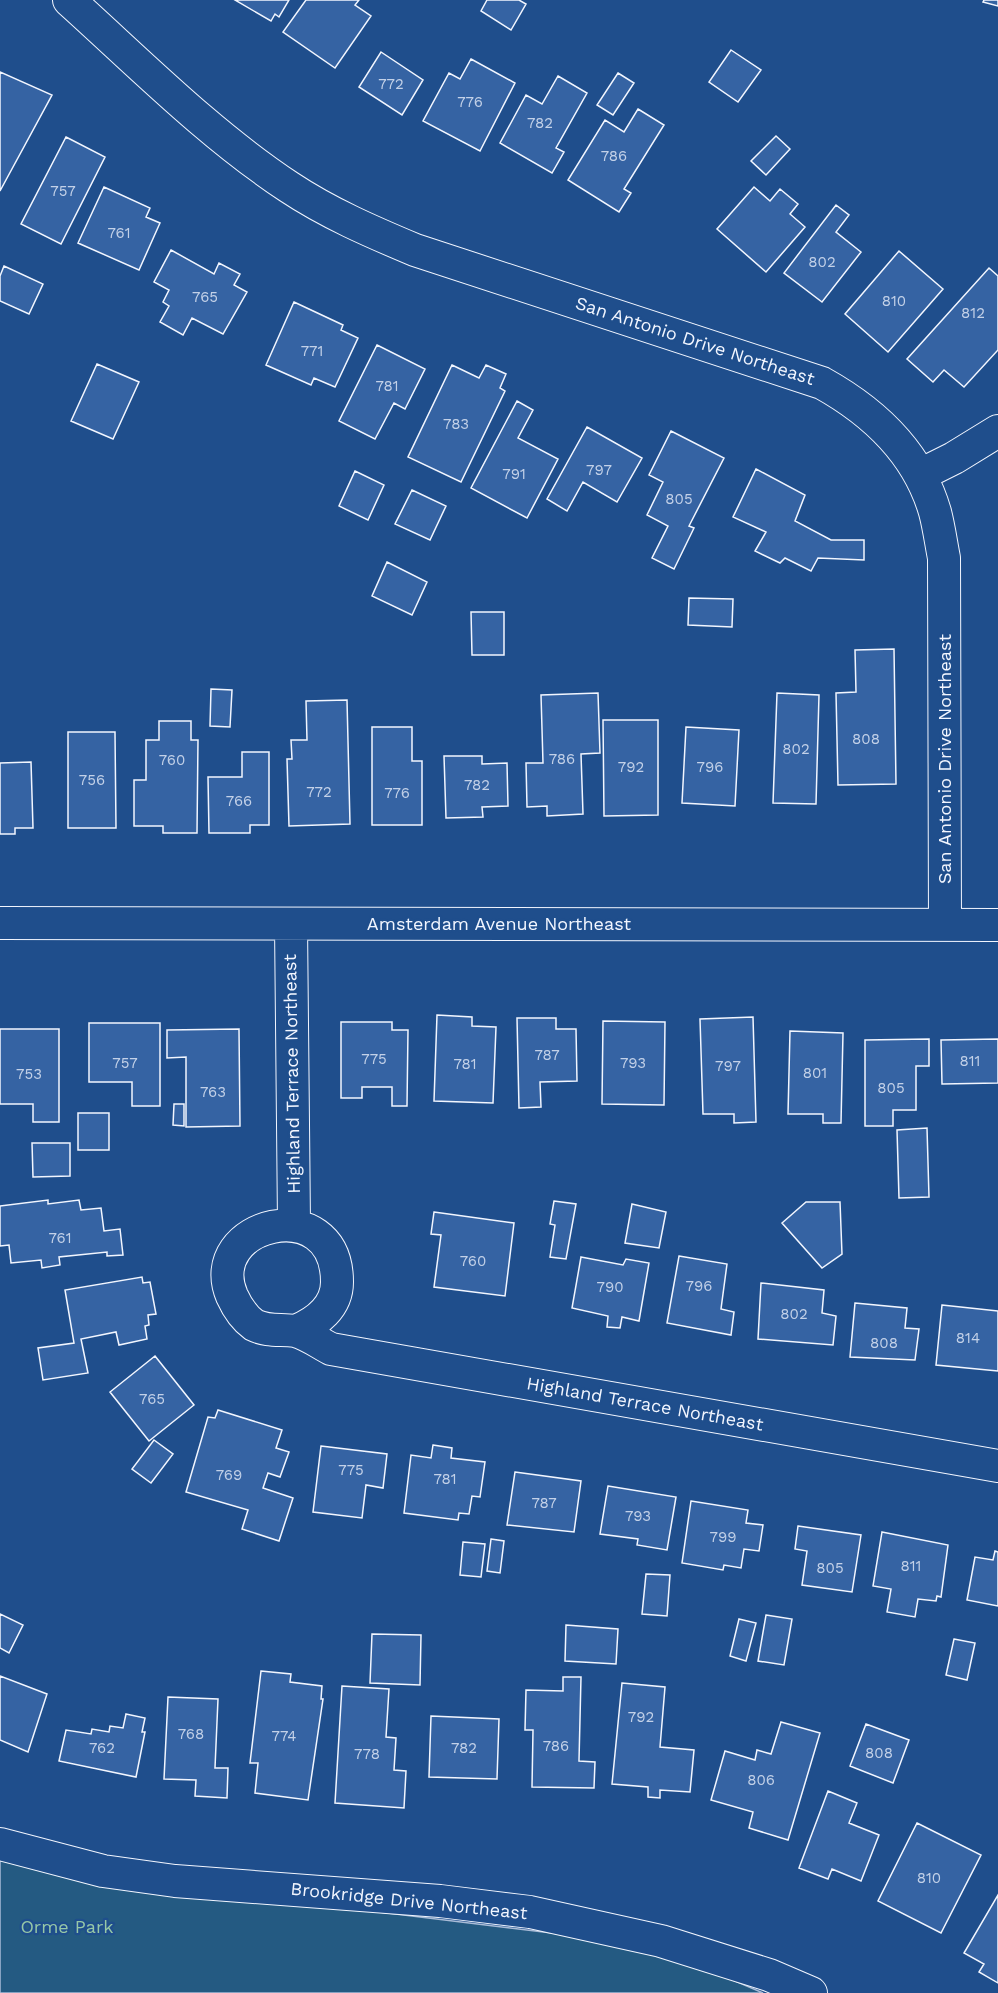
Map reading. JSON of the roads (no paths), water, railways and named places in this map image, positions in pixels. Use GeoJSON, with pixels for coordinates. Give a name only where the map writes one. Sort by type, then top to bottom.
{"type":"FeatureCollection","features":[{"type":"Feature","properties":{"kind":"street","name":"San Antonio Drive Northeast"},"geometry":{"type":"LineString","coordinates":[[69,0],[226,141],[289,187],[351,223],[415,250],[822,383],[854,401],[879,421],[903,448],[920,475],[935,511],[944,558],[945,925]]}},
{"type":"Feature","properties":{"kind":"street"},"geometry":{"type":"LineString","coordinates":[[920,475],[954,458],[998,430]]}},
{"type":"Feature","properties":{"kind":"street","name":"Amsterdam Avenue Northeast"},"geometry":{"type":"LineString","coordinates":[[0,923],[998,925]]}},
{"type":"Feature","properties":{"kind":"street","name":"Highland Terrace Northeast"},"geometry":{"type":"LineString","coordinates":[[291,924],[294,1224],[272,1224],[252,1233],[237,1248],[229,1268],[230,1289],[238,1310],[254,1324],[274,1332],[296,1331],[332,1349],[998,1466]]}},
{"type":"Feature","properties":{"kind":"street"},"geometry":{"type":"LineString","coordinates":[[294,1224],[313,1233],[329,1247],[337,1267],[337,1288],[329,1307],[315,1323],[296,1331]]}},
{"type":"Feature","properties":{"kind":"street","name":"Brookridge Drive Northeast"},"geometry":{"type":"LineString","coordinates":[[0,1844],[103,1871],[175,1881],[440,1901],[530,1912],[661,1941],[769,1975],[811,1993]]}},
{"type":"Feature","properties":{"kind":"park label","name":"Orme Park"},"geometry":{"type":"Point","coordinates":[67,1927]}}]}
